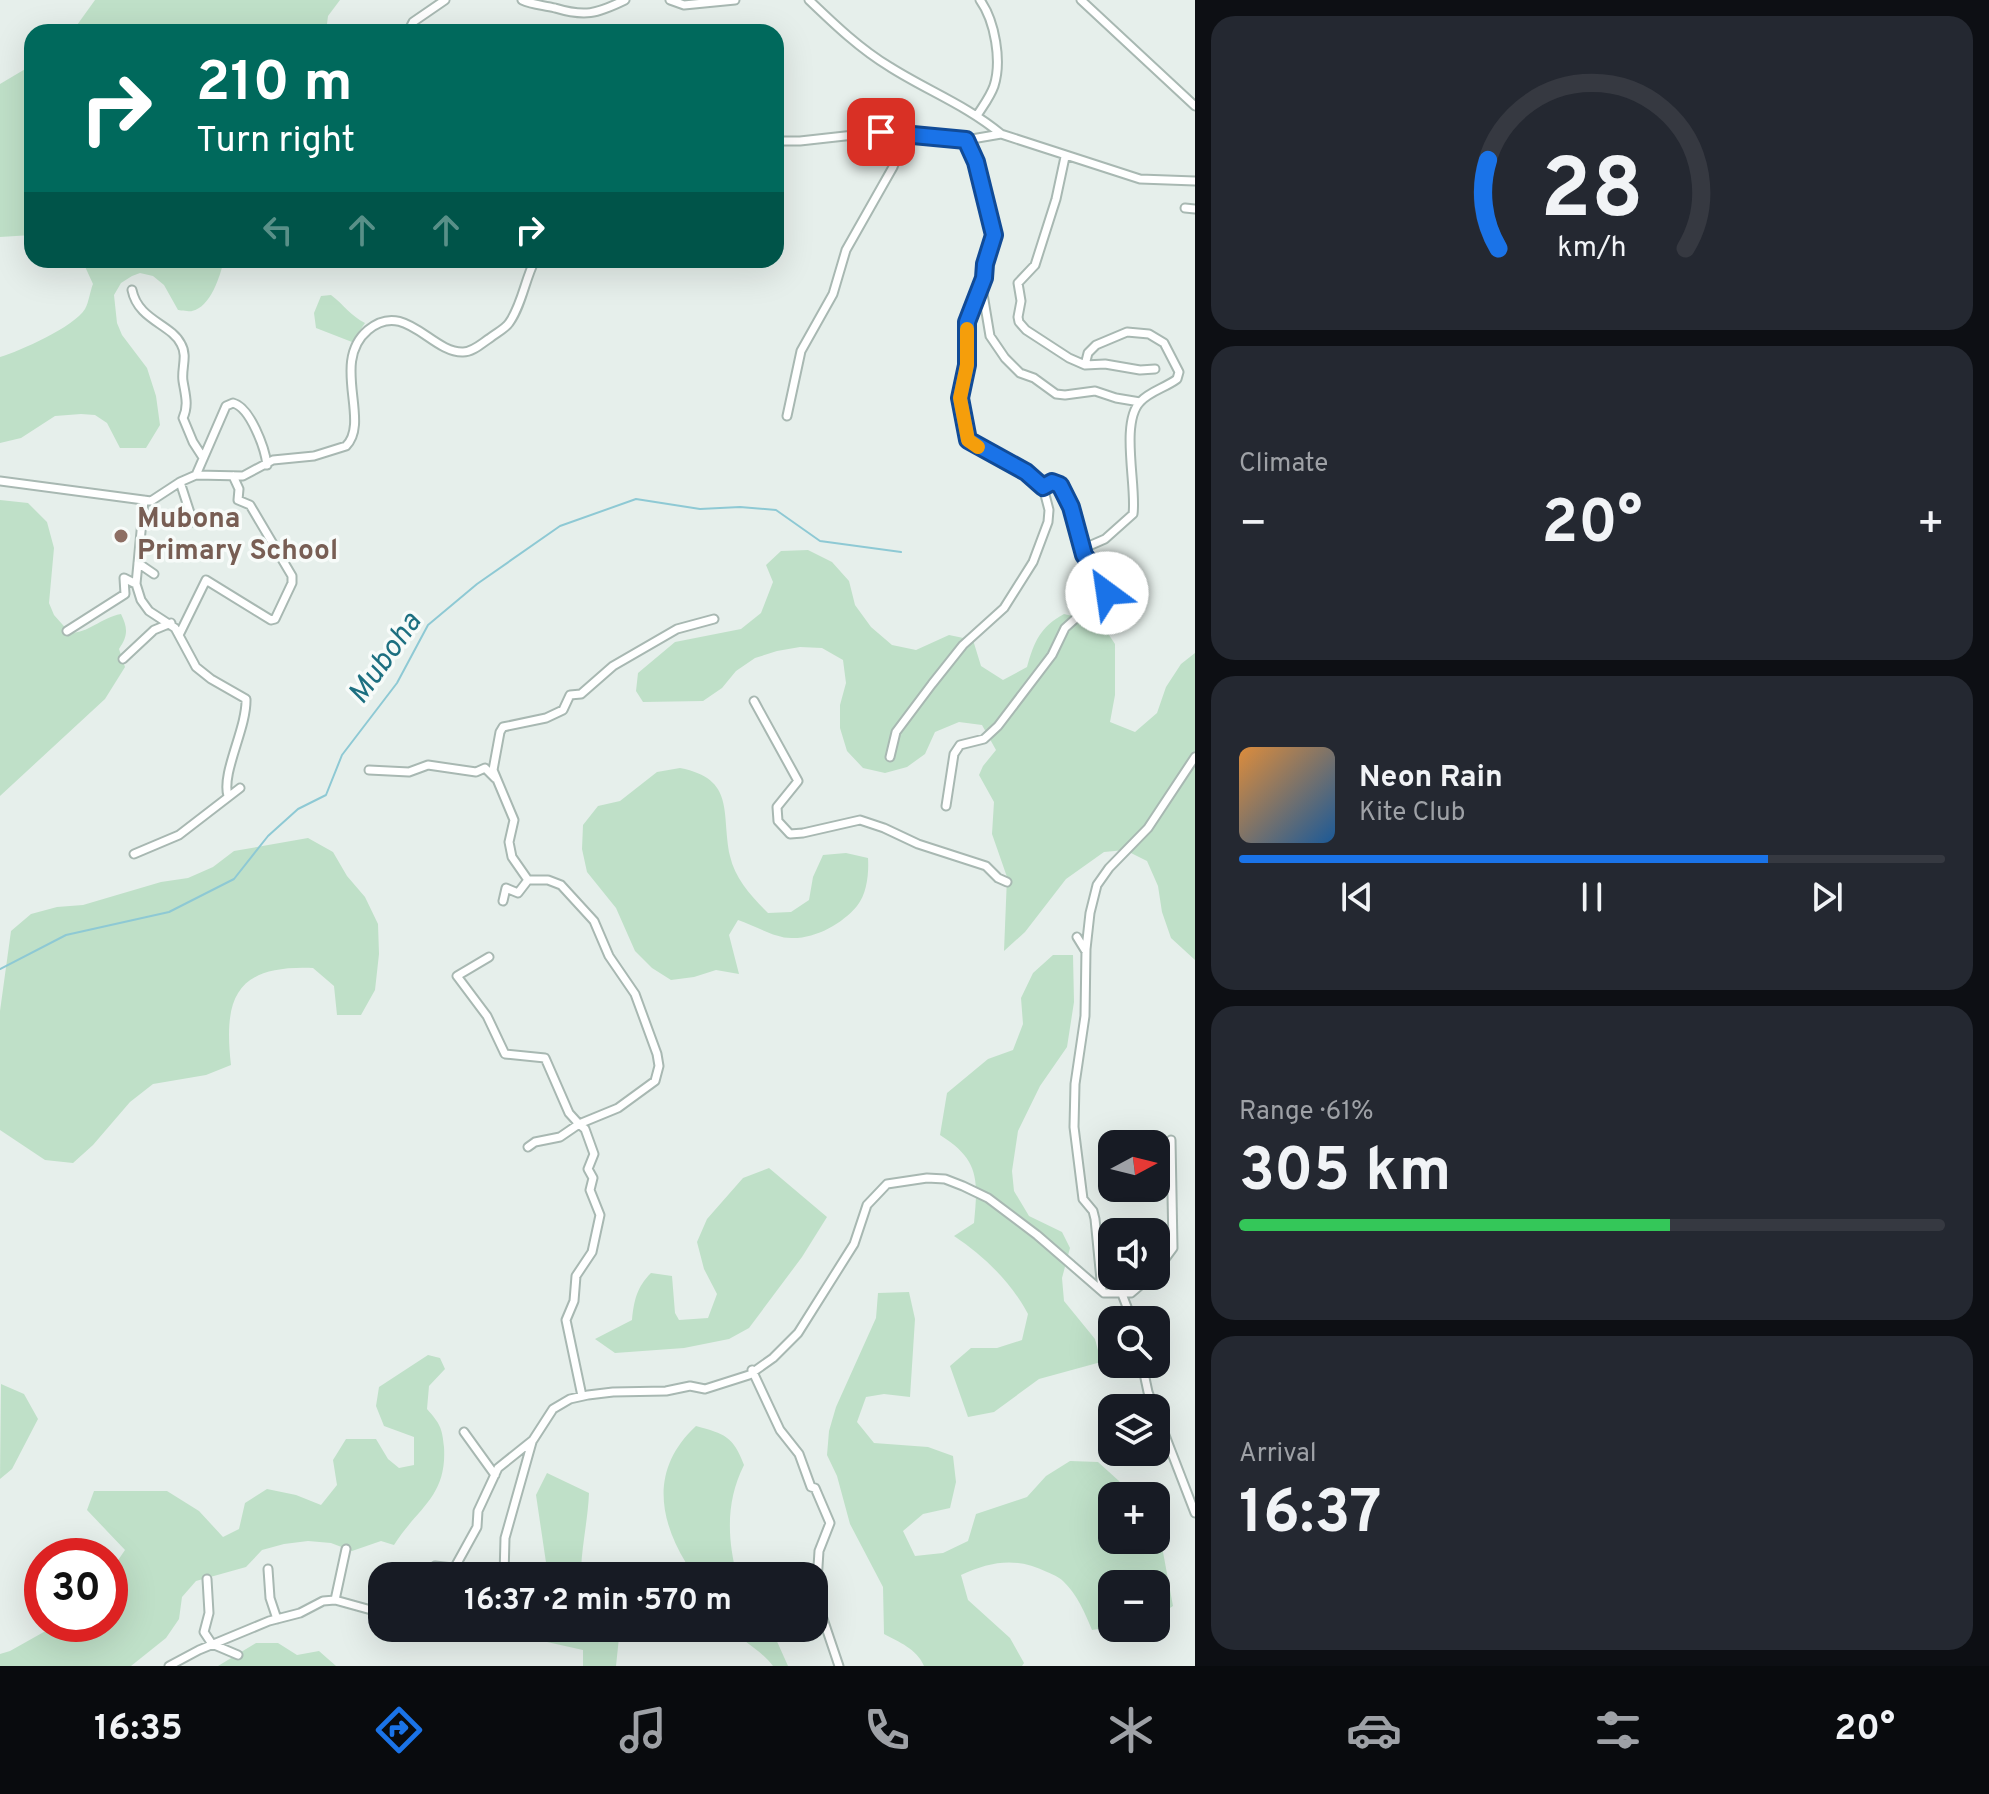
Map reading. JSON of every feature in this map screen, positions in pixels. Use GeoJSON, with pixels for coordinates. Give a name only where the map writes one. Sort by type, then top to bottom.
{"type":"FeatureCollection","features":[{"type":"Feature","properties":{"kind":"street"},"geometry":{"type":"LineString","coordinates":[[412,24],[445,0]]}},
{"type":"Feature","properties":{"kind":"street"},"geometry":{"type":"LineString","coordinates":[[522,0],[569,14],[602,11],[625,0]]}},
{"type":"Feature","properties":{"kind":"street"},"geometry":{"type":"LineString","coordinates":[[670,0],[684,5],[735,0]]}},
{"type":"Feature","properties":{"kind":"street"},"geometry":{"type":"LineString","coordinates":[[809,0],[837,27],[889,67],[978,114],[1001,134],[1140,179],[1195,181]]}},
{"type":"Feature","properties":{"kind":"street"},"geometry":{"type":"LineString","coordinates":[[978,114],[993,87],[997,64],[988,11],[980,0]]}},
{"type":"Feature","properties":{"kind":"street"},"geometry":{"type":"LineString","coordinates":[[1081,0],[1195,106]]}},
{"type":"Feature","properties":{"kind":"street"},"geometry":{"type":"LineString","coordinates":[[784,141],[881,132],[966,140],[1001,134]]}},
{"type":"Feature","properties":{"kind":"street"},"geometry":{"type":"LineString","coordinates":[[787,416],[801,351],[833,294],[846,250],[893,167],[905,136]]}},
{"type":"Feature","properties":{"kind":"street"},"geometry":{"type":"LineString","coordinates":[[890,757],[896,732],[963,645],[1004,608],[1033,562],[1048,522],[1049,510],[1043,487],[1026,472],[968,440],[961,407],[961,384],[967,365],[968,316],[982,286],[994,235],[976,162],[966,140]]}},
{"type":"Feature","properties":{"kind":"street"},"geometry":{"type":"LineString","coordinates":[[1065,157],[1056,199],[1035,265],[1018,283],[1021,301],[1018,317],[1026,330],[1085,365],[1155,369]]}},
{"type":"Feature","properties":{"kind":"street"},"geometry":{"type":"LineString","coordinates":[[1185,208],[1195,209]]}},
{"type":"Feature","properties":{"kind":"street"},"geometry":{"type":"LineString","coordinates":[[0,481],[151,501],[196,475],[245,476],[273,460],[314,456],[350,442],[354,434],[351,363],[354,349],[368,330],[383,322],[403,322],[460,353],[471,351],[508,325],[532,268]]}},
{"type":"Feature","properties":{"kind":"street"},"geometry":{"type":"LineString","coordinates":[[982,286],[990,336],[1020,373],[1034,378],[1056,394],[1095,391],[1140,402]]}},
{"type":"Feature","properties":{"kind":"street"},"geometry":{"type":"LineString","coordinates":[[132,290],[134,302],[181,343],[185,360],[182,376],[187,409],[183,418],[202,456]]}},
{"type":"Feature","properties":{"kind":"street"},"geometry":{"type":"LineString","coordinates":[[1082,549],[1105,539],[1133,514],[1133,417],[1140,402],[1177,379],[1179,372],[1164,343],[1155,336],[1127,332],[1091,348],[1085,365]]}},
{"type":"Feature","properties":{"kind":"street"},"geometry":{"type":"LineString","coordinates":[[196,475],[226,406],[236,403],[242,407],[264,446],[267,465]]}},
{"type":"Feature","properties":{"kind":"street"},"geometry":{"type":"LineString","coordinates":[[179,635],[206,580],[271,620],[275,619],[292,583],[292,576],[250,505],[238,500],[239,489],[233,476]]}},
{"type":"Feature","properties":{"kind":"street"},"geometry":{"type":"LineString","coordinates":[[180,482],[193,522]]}},
{"type":"Feature","properties":{"kind":"street"},"geometry":{"type":"LineString","coordinates":[[946,806],[954,754],[960,745],[984,739],[998,726],[1052,655],[1065,628],[1075,619],[1096,609],[1107,593],[1105,583],[1087,561],[1071,507],[1060,485],[1052,482],[1043,487]]}},
{"type":"Feature","properties":{"kind":"street"},"geometry":{"type":"LineString","coordinates":[[144,500],[136,584],[141,600],[149,611],[171,623],[196,667],[246,699],[239,743],[225,786],[228,796]]}},
{"type":"Feature","properties":{"kind":"street"},"geometry":{"type":"LineString","coordinates":[[138,563],[154,574]]}},
{"type":"Feature","properties":{"kind":"street"},"geometry":{"type":"LineString","coordinates":[[67,631],[125,594],[124,578],[136,584]]}},
{"type":"Feature","properties":{"kind":"street"},"geometry":{"type":"LineString","coordinates":[[528,880],[512,857],[509,842],[514,820],[493,770],[503,727],[546,718],[563,710],[570,695],[581,694],[613,666],[677,629],[714,619]]}},
{"type":"Feature","properties":{"kind":"street"},"geometry":{"type":"LineString","coordinates":[[123,659],[154,630],[171,623]]}},
{"type":"Feature","properties":{"kind":"street"},"geometry":{"type":"LineString","coordinates":[[754,701],[798,781],[777,807],[778,821],[790,834],[860,820],[918,844],[986,866],[1007,882]]}},
{"type":"Feature","properties":{"kind":"street"},"geometry":{"type":"LineString","coordinates":[[1098,1249],[1093,1211],[1083,1199],[1074,1141],[1075,1084],[1085,1016],[1090,913],[1097,885],[1148,828],[1195,757]]}},
{"type":"Feature","properties":{"kind":"street"},"geometry":{"type":"LineString","coordinates":[[369,770],[409,772],[428,765],[476,772],[485,768],[500,782]]}},
{"type":"Feature","properties":{"kind":"street"},"geometry":{"type":"LineString","coordinates":[[134,854],[179,835],[240,788]]}},
{"type":"Feature","properties":{"kind":"street"},"geometry":{"type":"LineString","coordinates":[[503,901],[506,888],[518,893],[528,880]]}},
{"type":"Feature","properties":{"kind":"street"},"geometry":{"type":"LineString","coordinates":[[528,880],[548,880],[561,885],[594,921],[609,956],[635,994],[659,1066],[655,1081],[618,1108],[579,1124],[560,1137],[535,1142],[528,1147]]}},
{"type":"Feature","properties":{"kind":"street"},"geometry":{"type":"LineString","coordinates":[[1077,937],[1086,952]]}},
{"type":"Feature","properties":{"kind":"street"},"geometry":{"type":"LineString","coordinates":[[489,957],[457,976],[487,1016],[505,1054],[545,1058],[569,1113],[585,1129],[594,1154],[588,1169],[593,1178],[590,1190],[600,1215],[592,1252],[576,1276],[574,1301],[566,1320],[582,1396]]}},
{"type":"Feature","properties":{"kind":"street"},"geometry":{"type":"LineString","coordinates":[[1170,1252],[1173,1248],[1171,1140]]}},
{"type":"Feature","properties":{"kind":"street"},"geometry":{"type":"LineString","coordinates":[[504,1562],[505,1538],[533,1440],[553,1409],[582,1396],[666,1391],[690,1386],[705,1389],[743,1378],[773,1358],[798,1333],[854,1244],[867,1205],[887,1184],[927,1178],[945,1179],[988,1198],[1098,1287]]}},
{"type":"Feature","properties":{"kind":"street"},"geometry":{"type":"LineString","coordinates":[[1102,1290],[1104,1293],[1122,1294],[1135,1290]]}},
{"type":"Feature","properties":{"kind":"street"},"geometry":{"type":"LineString","coordinates":[[1122,1294],[1127,1306]]}},
{"type":"Feature","properties":{"kind":"street"},"geometry":{"type":"LineString","coordinates":[[752,1370],[780,1430],[799,1454],[811,1487],[815,1488],[830,1523],[819,1551],[816,1598],[839,1666]]}},
{"type":"Feature","properties":{"kind":"street"},"geometry":{"type":"LineString","coordinates":[[464,1432],[495,1475]]}},
{"type":"Feature","properties":{"kind":"street"},"geometry":{"type":"LineString","coordinates":[[457,1562],[473,1534],[478,1511],[498,1468],[533,1440]]}},
{"type":"Feature","properties":{"kind":"street"},"geometry":{"type":"LineString","coordinates":[[1170,1449],[1195,1513]]}},
{"type":"Feature","properties":{"kind":"street"},"geometry":{"type":"LineString","coordinates":[[335,1600],[346,1549]]}},
{"type":"Feature","properties":{"kind":"street"},"geometry":{"type":"LineString","coordinates":[[268,1569],[270,1598],[277,1619]]}},
{"type":"Feature","properties":{"kind":"street"},"geometry":{"type":"LineString","coordinates":[[207,1579],[209,1613],[204,1632],[212,1644],[238,1655]]}},
{"type":"Feature","properties":{"kind":"street"},"geometry":{"type":"LineString","coordinates":[[169,1666],[212,1644],[300,1613],[323,1601],[335,1600],[368,1609]]}},
{"type":"Feature","properties":{"kind":"green space"},"geometry":{"type":"Polygon","coordinates":[[[95,0],[340,0],[328,16],[327,24],[78,24],[95,0]]]}},
{"type":"Feature","properties":{"kind":"green space"},"geometry":{"type":"Polygon","coordinates":[[[24,70],[24,236],[0,237],[0,84],[24,70]]]}},
{"type":"Feature","properties":{"kind":"green space"},"geometry":{"type":"Polygon","coordinates":[[[86,268],[221,268],[209,297],[192,311],[178,310],[164,285],[153,276],[140,273],[121,283],[114,295],[117,323],[122,335],[147,368],[156,396],[160,425],[146,448],[120,448],[107,423],[95,415],[81,414],[55,416],[21,438],[0,443],[0,357],[59,331],[79,316],[88,303],[93,284],[86,268]]]}},
{"type":"Feature","properties":{"kind":"green space"},"geometry":{"type":"Polygon","coordinates":[[[331,295],[365,323],[352,342],[316,328],[314,313],[321,296],[331,295]]]}},
{"type":"Feature","properties":{"kind":"green space"},"geometry":{"type":"Polygon","coordinates":[[[0,500],[28,503],[47,522],[54,548],[49,603],[54,615],[70,633],[83,631],[121,614],[126,632],[119,649],[125,667],[105,699],[0,796],[0,500]]]}},
{"type":"Feature","properties":{"kind":"green space"},"geometry":{"type":"Polygon","coordinates":[[[808,550],[832,562],[849,581],[855,605],[871,627],[892,645],[916,650],[949,635],[973,640],[981,666],[1003,680],[1027,667],[1039,636],[1049,624],[1064,614],[1101,623],[1115,644],[1115,695],[1110,722],[1135,732],[1157,713],[1166,687],[1181,664],[1195,653],[1195,960],[1171,938],[1162,912],[1158,886],[1147,861],[1125,850],[1104,852],[1066,879],[1025,932],[1004,951],[1007,877],[992,834],[994,802],[979,775],[996,750],[982,725],[959,722],[935,732],[925,754],[907,767],[885,773],[863,768],[847,751],[840,728],[840,705],[846,683],[843,660],[822,648],[800,647],[755,658],[703,701],[643,702],[636,691],[638,673],[675,642],[741,629],[761,613],[773,582],[766,565],[781,551],[808,550]]]}},
{"type":"Feature","properties":{"kind":"green space"},"geometry":{"type":"Polygon","coordinates":[[[680,768],[698,773],[718,789],[723,800],[732,864],[745,887],[768,913],[791,912],[809,900],[813,877],[823,855],[846,853],[868,858],[867,883],[857,906],[844,919],[827,929],[800,938],[778,936],[738,920],[729,935],[739,974],[716,970],[671,980],[652,968],[635,951],[616,908],[587,872],[582,849],[583,825],[598,806],[620,801],[657,772],[680,768]]]}},
{"type":"Feature","properties":{"kind":"green space"},"geometry":{"type":"Polygon","coordinates":[[[308,838],[333,852],[347,876],[365,897],[378,924],[375,990],[361,1015],[337,1015],[334,986],[313,968],[267,972],[252,979],[240,990],[233,1003],[229,1041],[231,1065],[206,1075],[153,1084],[130,1102],[73,1163],[45,1160],[0,1130],[0,1011],[11,931],[31,914],[57,907],[83,905],[161,882],[188,878],[213,867],[234,851],[308,838]]]}},
{"type":"Feature","properties":{"kind":"green space"},"geometry":{"type":"Polygon","coordinates":[[[1053,955],[1073,955],[1074,1002],[1067,1047],[1040,1086],[1018,1131],[1012,1171],[1014,1191],[1029,1216],[1062,1232],[1070,1248],[1062,1278],[1064,1301],[1095,1339],[1098,1363],[1039,1379],[994,1412],[968,1417],[950,1366],[971,1348],[997,1348],[1022,1340],[1028,1314],[996,1270],[954,1236],[974,1223],[976,1183],[974,1172],[963,1153],[940,1135],[947,1093],[988,1059],[1013,1050],[1023,1024],[1021,998],[1033,973],[1053,955]]]}},
{"type":"Feature","properties":{"kind":"green space"},"geometry":{"type":"Polygon","coordinates":[[[769,1168],[827,1217],[802,1257],[749,1328],[729,1339],[684,1348],[615,1353],[595,1339],[632,1320],[637,1294],[651,1273],[672,1276],[675,1313],[679,1320],[708,1318],[717,1294],[704,1269],[697,1242],[707,1219],[743,1178],[769,1168]]]}},
{"type":"Feature","properties":{"kind":"green space"},"geometry":{"type":"Polygon","coordinates":[[[909,1292],[915,1319],[910,1397],[884,1394],[866,1397],[857,1422],[874,1443],[928,1447],[953,1456],[956,1482],[950,1508],[923,1514],[903,1531],[915,1556],[943,1553],[968,1541],[976,1514],[1027,1497],[1046,1476],[1070,1461],[1098,1462],[1098,1466],[1102,1466],[1120,1482],[1098,1482],[1098,1554],[1163,1554],[1166,1570],[1098,1570],[1098,1629],[1092,1630],[1076,1598],[1061,1580],[1036,1567],[1004,1563],[961,1575],[968,1600],[1010,1638],[1024,1663],[1022,1666],[924,1666],[912,1651],[884,1634],[883,1587],[850,1524],[837,1476],[827,1455],[829,1431],[836,1407],[876,1318],[878,1293],[909,1292]]]}},
{"type":"Feature","properties":{"kind":"green space"},"geometry":{"type":"Polygon","coordinates":[[[428,1355],[440,1358],[445,1369],[429,1386],[427,1409],[441,1430],[444,1464],[441,1478],[429,1500],[394,1545],[381,1541],[352,1551],[331,1543],[308,1541],[262,1550],[246,1567],[196,1581],[182,1597],[179,1619],[166,1638],[131,1666],[0,1666],[0,1654],[26,1642],[128,1642],[128,1538],[114,1538],[87,1510],[94,1491],[167,1491],[199,1511],[223,1537],[239,1529],[245,1503],[267,1489],[296,1495],[321,1505],[337,1485],[333,1460],[346,1439],[376,1439],[388,1459],[399,1468],[414,1465],[414,1437],[384,1426],[376,1406],[379,1387],[428,1355]]]}},
{"type":"Feature","properties":{"kind":"green space"},"geometry":{"type":"Polygon","coordinates":[[[1,1384],[24,1394],[38,1419],[12,1469],[0,1479],[1,1384]]]}},
{"type":"Feature","properties":{"kind":"green space"},"geometry":{"type":"Polygon","coordinates":[[[696,1426],[714,1431],[732,1442],[744,1465],[731,1506],[734,1562],[685,1562],[676,1545],[669,1527],[664,1492],[672,1458],[696,1426]]]}},
{"type":"Feature","properties":{"kind":"green space"},"geometry":{"type":"Polygon","coordinates":[[[547,1473],[589,1493],[582,1562],[546,1562],[536,1495],[547,1473]]]}},
{"type":"Feature","properties":{"kind":"green space"},"geometry":{"type":"Polygon","coordinates":[[[547,1642],[619,1642],[616,1666],[583,1666],[583,1650],[547,1642]]]}},
{"type":"Feature","properties":{"kind":"green space"},"geometry":{"type":"Polygon","coordinates":[[[746,1642],[777,1642],[788,1666],[773,1666],[746,1642]]]}},
{"type":"Feature","properties":{"kind":"green space"},"geometry":{"type":"Polygon","coordinates":[[[256,1643],[278,1643],[297,1655],[319,1651],[336,1666],[218,1666],[256,1643]]]}},
{"type":"Feature","properties":{"kind":"waterway","name":"Muboha"},"geometry":{"type":"LineString","coordinates":[[0,969],[66,935],[169,912],[234,879],[268,836],[298,809],[326,795],[342,755],[397,683],[428,625],[477,584],[560,526],[636,499],[700,509],[740,507],[776,510],[820,541],[901,552]]}},
{"type":"Feature","properties":{"kind":"slow traffic"},"geometry":{"type":"LineString","coordinates":[[967,329],[967,365],[960,398],[968,440],[978,447]]}},
{"type":"Feature","properties":{"kind":"place","name":"Mubona Primary School"},"geometry":{"type":"Point","coordinates":[121,536]}},
{"type":"Feature","properties":{"kind":"route"},"geometry":{"type":"LineString","coordinates":[[881,132],[966,140],[976,162],[994,235],[984,278],[967,322],[967,365],[960,398],[968,440],[1026,472],[1043,487],[1052,482],[1060,485],[1077,524],[1084,555],[1099,572],[1107,593]]}}]}
